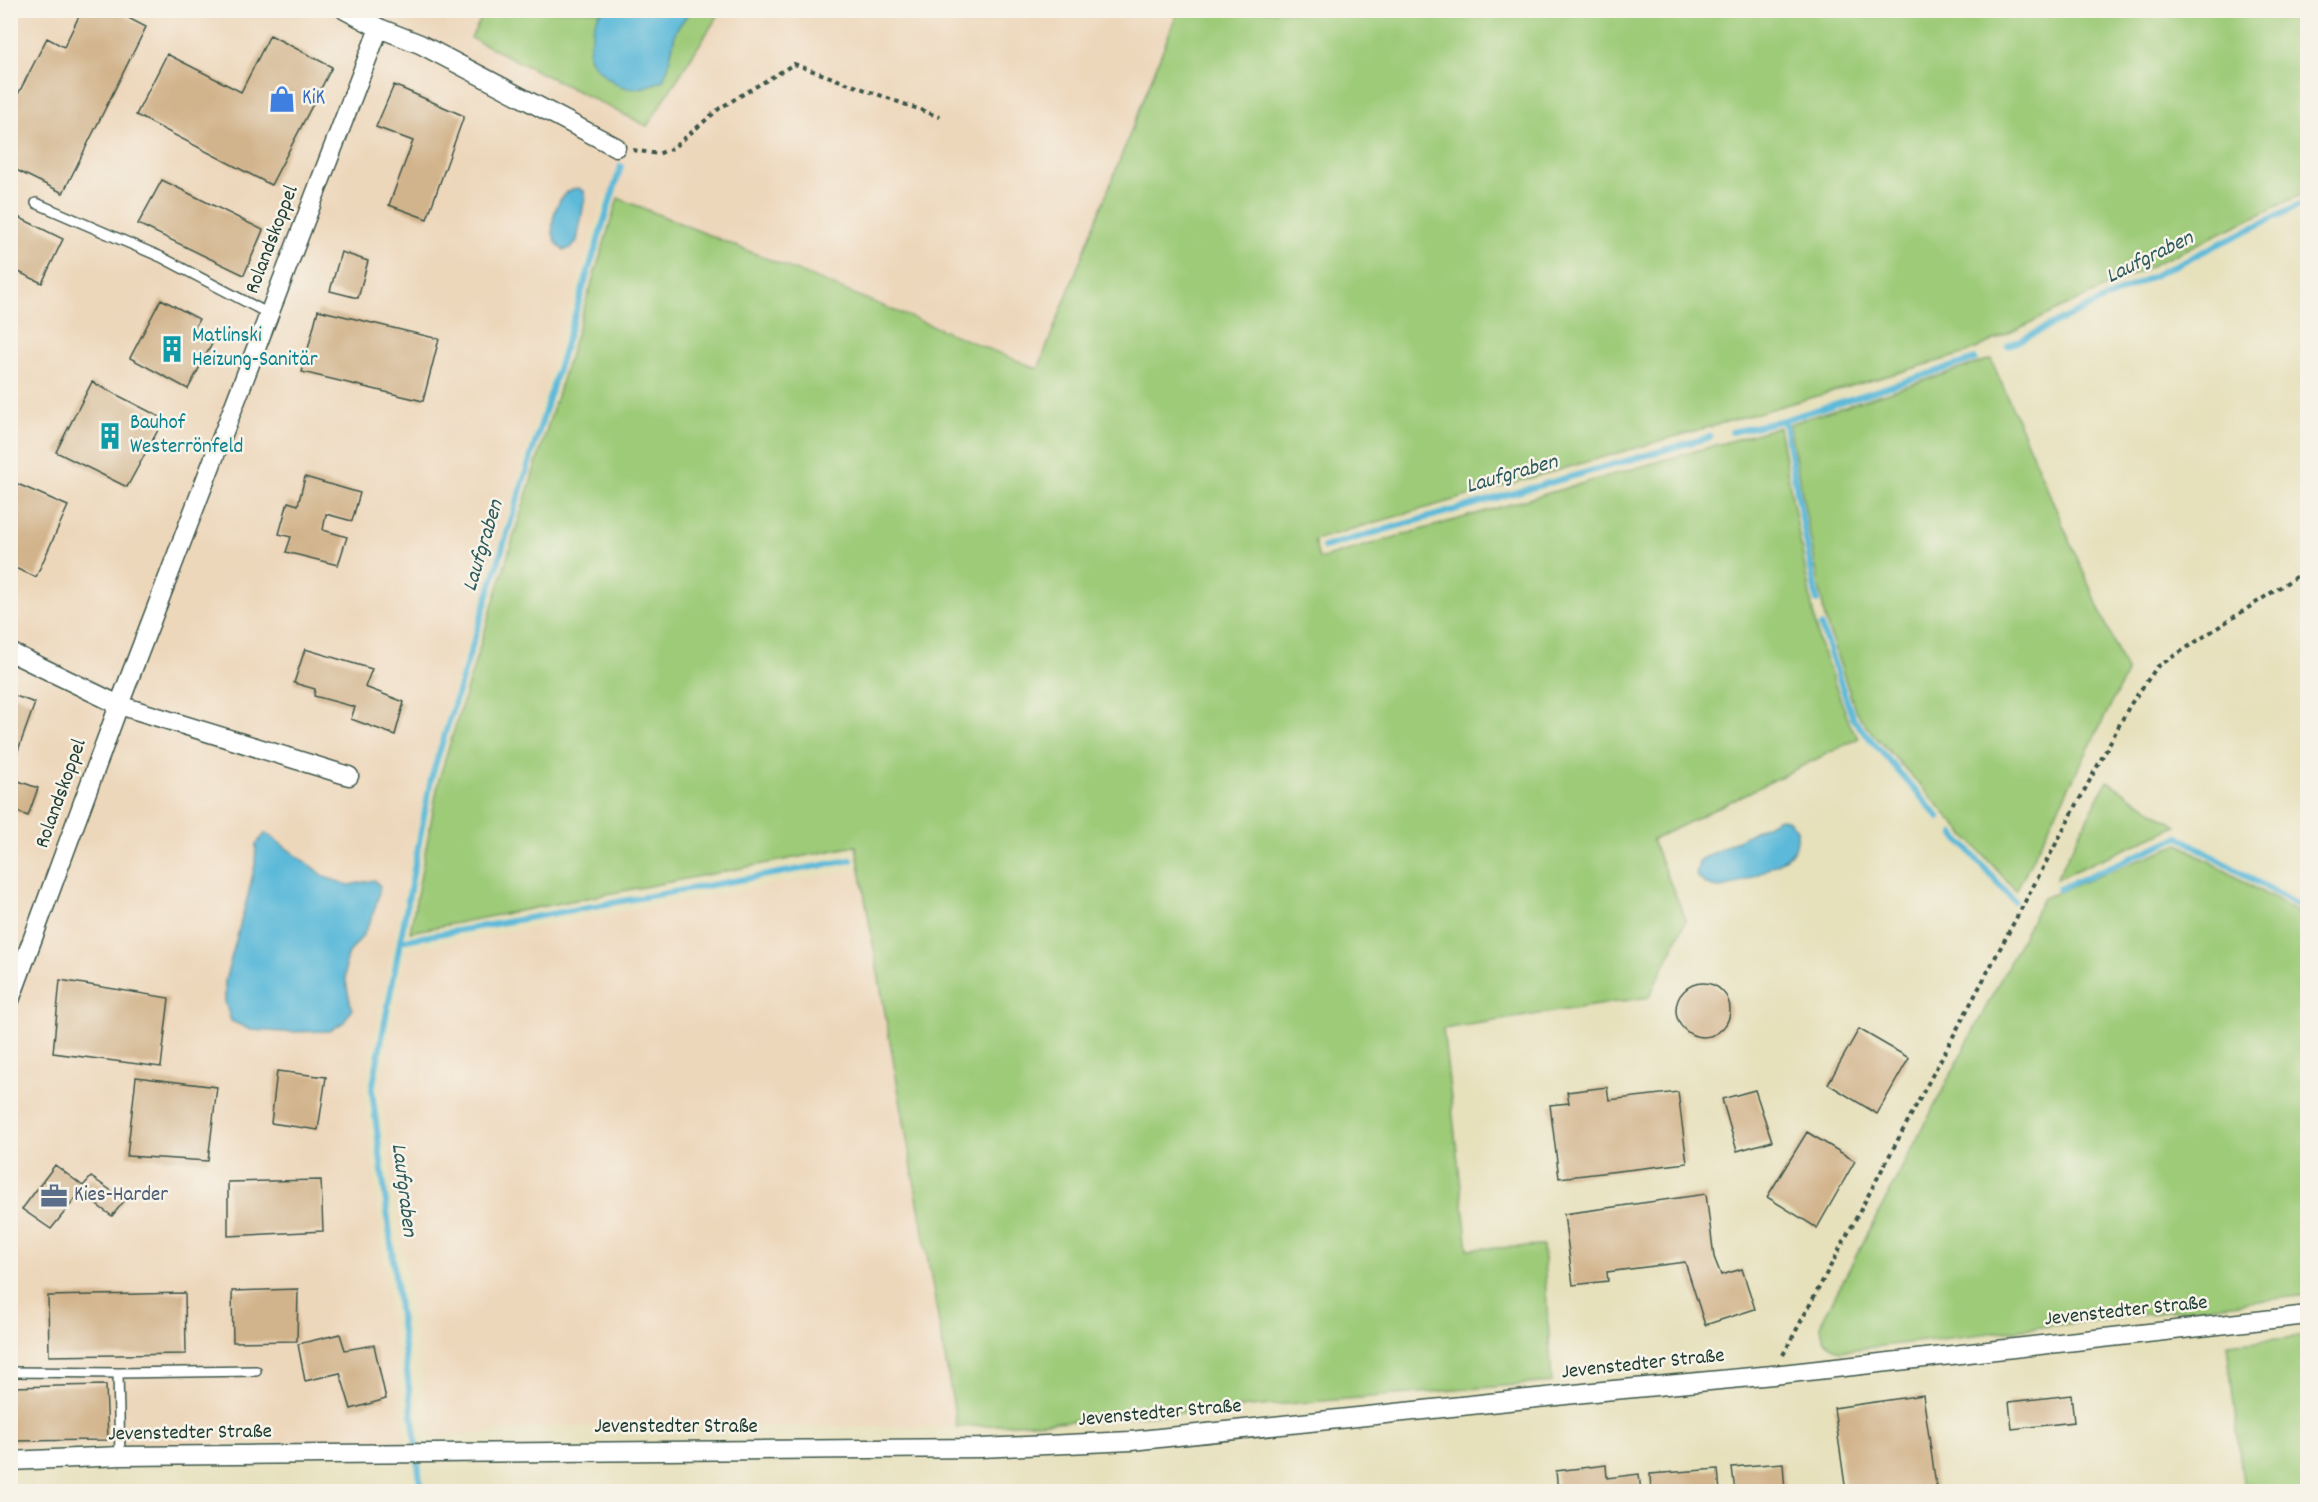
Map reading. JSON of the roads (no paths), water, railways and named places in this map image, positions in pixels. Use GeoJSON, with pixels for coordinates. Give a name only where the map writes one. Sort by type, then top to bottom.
{"type":"FeatureCollection","features":[{"type":"Feature","properties":{"kind":"street"},"geometry":{"type":"LineString","coordinates":[[345,10],[379,28],[420,44],[616,147]]}},
{"type":"Feature","properties":{"kind":"street","name":"Rolandskoppel"},"geometry":{"type":"LineString","coordinates":[[10,1000],[119,705],[379,28]]}},
{"type":"Feature","properties":{"kind":"street"},"geometry":{"type":"LineString","coordinates":[[10,652],[119,705],[349,776]]}},
{"type":"Feature","properties":{"kind":"street","name":"Jevenstedter Straße"},"geometry":{"type":"LineString","coordinates":[[10,1461],[120,1456],[980,1448],[1120,1442],[1773,1375],[2307,1315]]}},
{"type":"Feature","properties":{"kind":"lane"},"geometry":{"type":"LineString","coordinates":[[36,203],[161,257],[269,314]]}},
{"type":"Feature","properties":{"kind":"lane"},"geometry":{"type":"LineString","coordinates":[[10,1372],[256,1371]]}},
{"type":"Feature","properties":{"kind":"lane"},"geometry":{"type":"LineString","coordinates":[[118,1372],[120,1456]]}},
{"type":"Feature","properties":{"kind":"water"},"geometry":{"type":"Polygon","coordinates":[[[603,11],[690,11],[676,30],[663,80],[644,87],[629,88],[614,83],[594,65],[589,55],[593,29],[598,16],[603,11]]]}},
{"type":"Feature","properties":{"kind":"water"},"geometry":{"type":"Polygon","coordinates":[[[578,188],[584,191],[585,197],[577,241],[571,248],[564,250],[554,238],[553,220],[558,203],[563,196],[570,190],[578,188]]]}},
{"type":"Feature","properties":{"kind":"water"},"geometry":{"type":"Polygon","coordinates":[[[1779,818],[1789,821],[1797,829],[1795,849],[1783,860],[1745,881],[1727,887],[1710,886],[1696,874],[1700,860],[1779,818]]]}},
{"type":"Feature","properties":{"kind":"water"},"geometry":{"type":"Polygon","coordinates":[[[266,833],[327,878],[349,885],[374,880],[380,886],[369,924],[350,951],[347,960],[346,981],[352,1009],[344,1022],[330,1031],[251,1030],[231,1021],[225,1002],[225,981],[255,865],[256,844],[266,833]]]}},
{"type":"Feature","properties":{"kind":"waterway","name":"Laufgraben"},"geometry":{"type":"LineString","coordinates":[[416,1445],[372,1090],[431,779],[621,166]]}},
{"type":"Feature","properties":{"kind":"waterway","name":"Laufgraben"},"geometry":{"type":"LineString","coordinates":[[2008,346],[2308,201]]}},
{"type":"Feature","properties":{"kind":"waterway","name":"Laufgraben"},"geometry":{"type":"LineString","coordinates":[[1732,432],[1784,420],[1975,359]]}},
{"type":"Feature","properties":{"kind":"waterway"},"geometry":{"type":"LineString","coordinates":[[1784,420],[1817,601]]}},
{"type":"Feature","properties":{"kind":"waterway","name":"Laufgraben"},"geometry":{"type":"LineString","coordinates":[[1324,547],[1710,437]]}},
{"type":"Feature","properties":{"kind":"waterway"},"geometry":{"type":"LineString","coordinates":[[1821,626],[1853,719],[1939,818]]}},
{"type":"Feature","properties":{"kind":"waterway"},"geometry":{"type":"LineString","coordinates":[[1954,834],[2014,901]]}},
{"type":"Feature","properties":{"kind":"waterway"},"geometry":{"type":"LineString","coordinates":[[2059,889],[2179,837],[2304,909],[2308,908]]}},
{"type":"Feature","properties":{"kind":"waterway","name":"Laufgraben"},"geometry":{"type":"LineString","coordinates":[[400,941],[851,860]]}},
{"type":"Feature","properties":{"kind":"waterway","name":"Laufgraben"},"geometry":{"type":"LineString","coordinates":[[418,1463],[421,1492]]}},
{"type":"Feature","properties":{"kind":"place","name":"KiK"},"geometry":{"type":"Point","coordinates":[282,99]}},
{"type":"Feature","properties":{"kind":"place","name":"Matlinski Heizung-Sanitär"},"geometry":{"type":"Point","coordinates":[172,349]}},
{"type":"Feature","properties":{"kind":"place","name":"Bauhof Westerrönfeld"},"geometry":{"type":"Point","coordinates":[110,436]}},
{"type":"Feature","properties":{"kind":"place","name":"Kies-Harder"},"geometry":{"type":"Point","coordinates":[54,1196]}}]}
